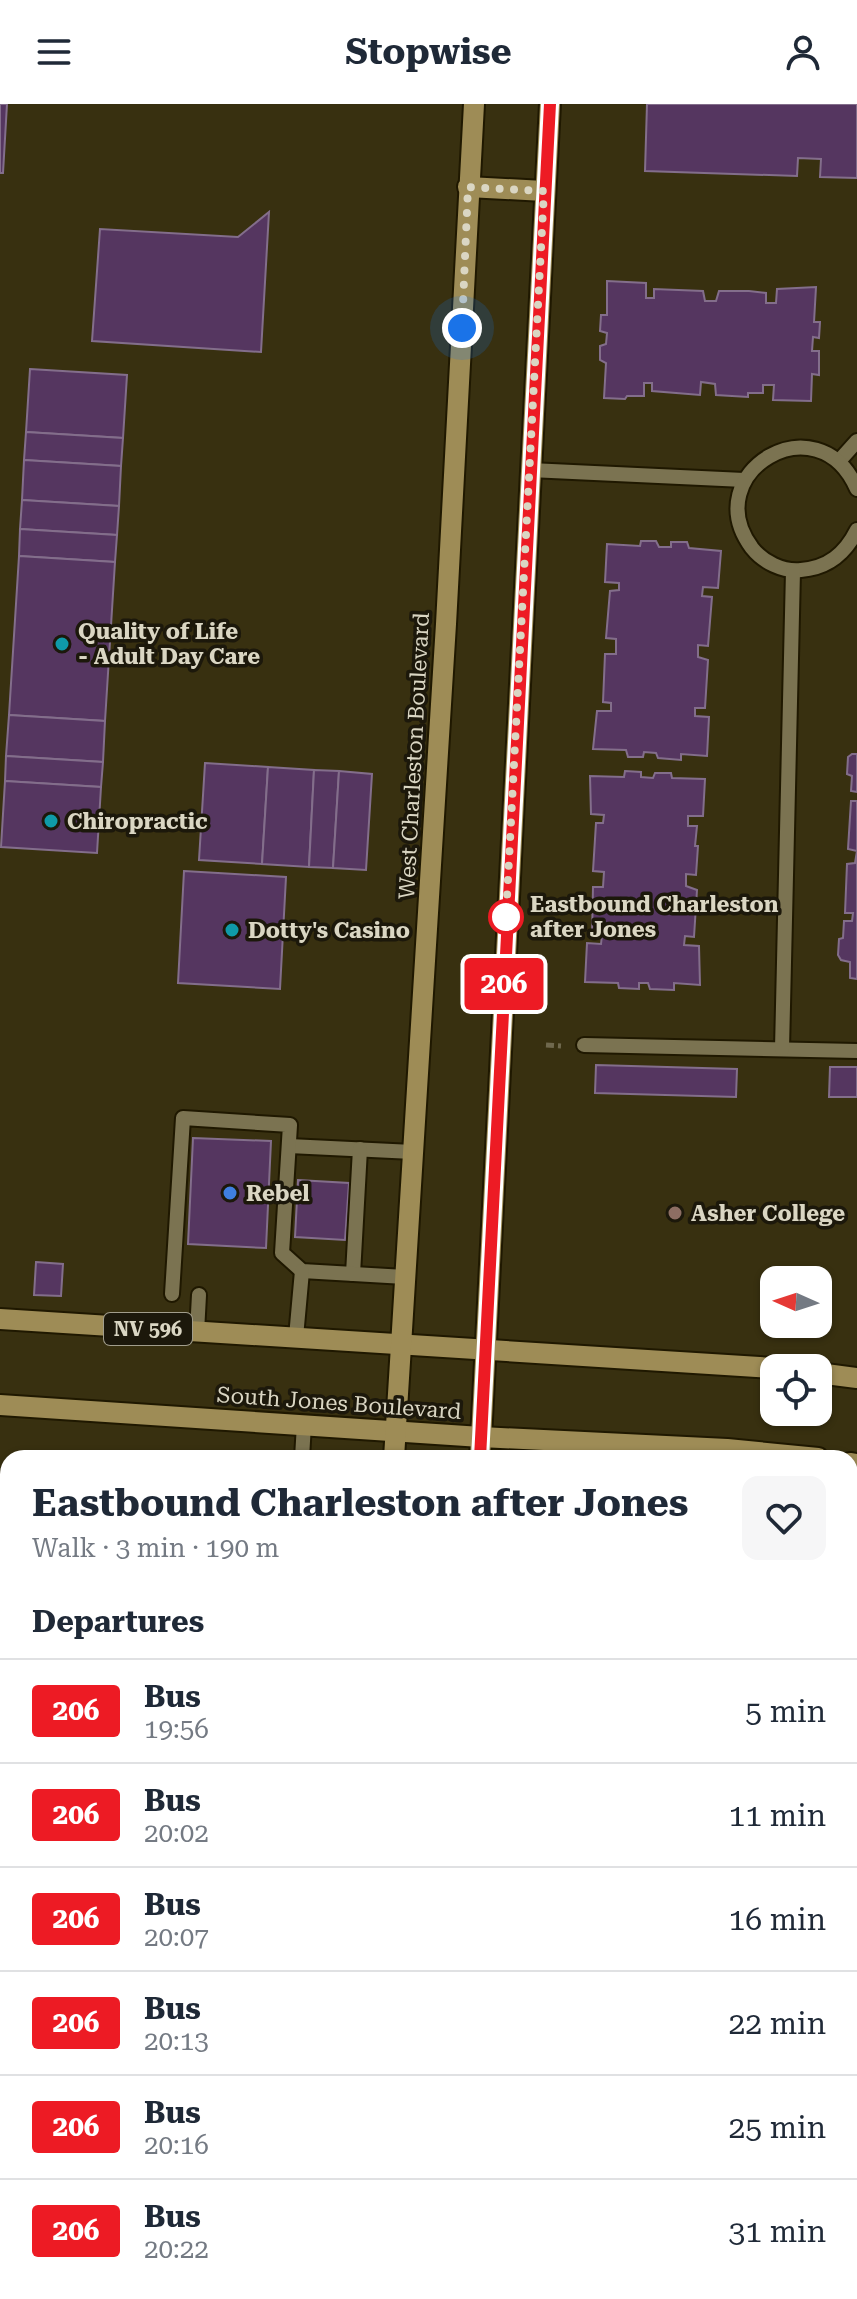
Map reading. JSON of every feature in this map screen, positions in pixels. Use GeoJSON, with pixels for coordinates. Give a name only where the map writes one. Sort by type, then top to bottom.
{"type":"FeatureCollection","features":[{"type":"Feature","properties":{"kind":"main road","name":"West Charleston Boulevard"},"geometry":{"type":"LineString","coordinates":[[394,1450],[446,624],[474,104]]}},
{"type":"Feature","properties":{"kind":"main road"},"geometry":{"type":"LineString","coordinates":[[480,1448],[550,104]]}},
{"type":"Feature","properties":{"kind":"main road"},"geometry":{"type":"LineString","coordinates":[[468,187],[544,191]]}},
{"type":"Feature","properties":{"kind":"main road","name":"NV 596"},"geometry":{"type":"LineString","coordinates":[[0,1319],[760,1367]]}},
{"type":"Feature","properties":{"kind":"main road"},"geometry":{"type":"LineString","coordinates":[[832,1375],[857,1378]]}},
{"type":"Feature","properties":{"kind":"main road","name":"South Jones Boulevard"},"geometry":{"type":"LineString","coordinates":[[0,1405],[395,1431],[480,1448],[737,1450]]}},
{"type":"Feature","properties":{"kind":"lane"},"geometry":{"type":"LineString","coordinates":[[839,461],[857,441]]}},
{"type":"Feature","properties":{"kind":"lane"},"geometry":{"type":"LineString","coordinates":[[857,489],[851,475],[839,461],[824,451],[806,447],[787,448],[770,454],[755,465],[744,480],[738,499],[738,520],[745,538],[757,554],[774,565],[793,571],[814,569],[832,561],[847,548],[857,530]]}},
{"type":"Feature","properties":{"kind":"lane"},"geometry":{"type":"LineString","coordinates":[[530,470],[744,480]]}},
{"type":"Feature","properties":{"kind":"lane"},"geometry":{"type":"LineString","coordinates":[[782,1049],[793,571]]}},
{"type":"Feature","properties":{"kind":"lane"},"geometry":{"type":"LineString","coordinates":[[584,1045],[857,1051]]}},
{"type":"Feature","properties":{"kind":"lane"},"geometry":{"type":"LineString","coordinates":[[172,1294],[183,1118],[290,1125],[282,1253],[302,1271],[405,1277]]}},
{"type":"Feature","properties":{"kind":"lane"},"geometry":{"type":"LineString","coordinates":[[289,1146],[413,1152]]}},
{"type":"Feature","properties":{"kind":"lane"},"geometry":{"type":"LineString","coordinates":[[353,1274],[360,1149]]}},
{"type":"Feature","properties":{"kind":"lane"},"geometry":{"type":"LineString","coordinates":[[296,1337],[302,1271]]}},
{"type":"Feature","properties":{"kind":"lane"},"geometry":{"type":"LineString","coordinates":[[197,1332],[199,1295]]}},
{"type":"Feature","properties":{"kind":"lane"},"geometry":{"type":"LineString","coordinates":[[302,1450],[304,1424]]}},
{"type":"Feature","properties":{"kind":"building"},"geometry":{"type":"Polygon","coordinates":[[[0,104],[7,104],[3,173],[0,173],[0,104]]]}},
{"type":"Feature","properties":{"kind":"building"},"geometry":{"type":"Polygon","coordinates":[[[647,104],[857,104],[857,178],[820,177],[821,159],[798,158],[797,176],[645,171],[647,104]]]}},
{"type":"Feature","properties":{"kind":"building"},"geometry":{"type":"Polygon","coordinates":[[[269,212],[261,352],[92,341],[100,229],[238,237],[269,212]]]}},
{"type":"Feature","properties":{"kind":"building"},"geometry":{"type":"Polygon","coordinates":[[[607,281],[646,283],[646,298],[654,298],[654,289],[703,291],[705,301],[716,301],[719,291],[749,291],[766,293],[766,303],[776,303],[777,289],[816,287],[814,322],[820,322],[819,338],[813,337],[812,351],[819,351],[819,375],[812,374],[811,401],[773,400],[774,385],[763,385],[763,393],[748,393],[748,397],[716,395],[715,384],[701,382],[700,395],[652,391],[652,383],[644,383],[644,396],[604,398],[606,363],[600,360],[600,346],[606,344],[607,333],[600,331],[601,315],[607,315],[607,281]]]}},
{"type":"Feature","properties":{"kind":"building"},"geometry":{"type":"Polygon","coordinates":[[[30,369],[127,375],[123,438],[26,432],[30,369]]]}},
{"type":"Feature","properties":{"kind":"building"},"geometry":{"type":"Polygon","coordinates":[[[26,432],[123,438],[121,466],[24,460],[26,432]]]}},
{"type":"Feature","properties":{"kind":"building"},"geometry":{"type":"Polygon","coordinates":[[[24,460],[121,466],[119,506],[22,500],[24,460]]]}},
{"type":"Feature","properties":{"kind":"building"},"geometry":{"type":"Polygon","coordinates":[[[22,500],[119,506],[117,535],[20,529],[22,500]]]}},
{"type":"Feature","properties":{"kind":"building"},"geometry":{"type":"Polygon","coordinates":[[[20,529],[117,535],[115,562],[19,556],[20,529]]]}},
{"type":"Feature","properties":{"kind":"building"},"geometry":{"type":"Polygon","coordinates":[[[641,541],[656,541],[659,547],[671,547],[671,542],[687,542],[689,548],[721,551],[718,588],[703,587],[702,596],[712,597],[708,646],[698,645],[698,657],[708,660],[705,708],[695,708],[695,716],[709,717],[707,756],[681,754],[681,760],[658,758],[656,753],[644,752],[643,757],[628,757],[626,750],[593,749],[597,711],[611,711],[611,703],[603,702],[605,654],[616,654],[616,639],[606,638],[610,591],[619,590],[619,583],[605,582],[607,544],[640,546],[641,541]]]}},
{"type":"Feature","properties":{"kind":"building","name":"Quality of Life - Adult Day Care"},"geometry":{"type":"Polygon","coordinates":[[[19,556],[115,562],[105,721],[9,715],[19,556]]]}},
{"type":"Feature","properties":{"kind":"building"},"geometry":{"type":"Polygon","coordinates":[[[9,715],[105,721],[103,762],[6,756],[9,715]]]}},
{"type":"Feature","properties":{"kind":"building"},"geometry":{"type":"Polygon","coordinates":[[[857,754],[857,792],[851,791],[852,776],[847,774],[848,757],[857,754]]]}},
{"type":"Feature","properties":{"kind":"building"},"geometry":{"type":"Polygon","coordinates":[[[6,756],[103,762],[101,787],[5,781],[6,756]]]}},
{"type":"Feature","properties":{"kind":"building"},"geometry":{"type":"Polygon","coordinates":[[[205,763],[268,767],[262,864],[199,860],[205,763]]]}},
{"type":"Feature","properties":{"kind":"building"},"geometry":{"type":"Polygon","coordinates":[[[268,767],[314,770],[309,867],[262,864],[268,767]]]}},
{"type":"Feature","properties":{"kind":"building"},"geometry":{"type":"Polygon","coordinates":[[[314,770],[339,771],[333,868],[309,867],[314,770]]]}},
{"type":"Feature","properties":{"kind":"building"},"geometry":{"type":"Polygon","coordinates":[[[339,771],[372,774],[366,870],[333,868],[339,771]]]}},
{"type":"Feature","properties":{"kind":"building"},"geometry":{"type":"Polygon","coordinates":[[[625,771],[641,772],[641,777],[653,778],[655,773],[671,773],[672,778],[705,779],[703,816],[688,816],[688,826],[697,826],[695,846],[698,846],[696,875],[686,874],[686,886],[697,890],[694,937],[685,936],[684,945],[699,946],[700,985],[674,983],[674,990],[650,989],[648,983],[639,983],[639,989],[619,988],[618,983],[585,982],[587,943],[601,944],[602,935],[592,935],[593,887],[603,887],[604,872],[593,871],[596,823],[603,823],[604,815],[591,814],[590,776],[624,777],[625,771]]]}},
{"type":"Feature","properties":{"kind":"building","name":"Chiropractic"},"geometry":{"type":"Polygon","coordinates":[[[5,781],[101,787],[97,853],[1,847],[5,781]]]}},
{"type":"Feature","properties":{"kind":"building"},"geometry":{"type":"Polygon","coordinates":[[[851,801],[857,801],[857,851],[848,849],[851,801]]]}},
{"type":"Feature","properties":{"kind":"building"},"geometry":{"type":"Polygon","coordinates":[[[857,851],[857,979],[850,978],[850,962],[841,960],[838,955],[844,921],[852,921],[853,913],[845,913],[847,864],[855,863],[857,851]]]}},
{"type":"Feature","properties":{"kind":"building","name":"Dotty's Casino"},"geometry":{"type":"Polygon","coordinates":[[[184,871],[286,877],[280,989],[178,983],[184,871]]]}},
{"type":"Feature","properties":{"kind":"building"},"geometry":{"type":"Polygon","coordinates":[[[596,1065],[737,1069],[736,1097],[595,1093],[596,1065]]]}},
{"type":"Feature","properties":{"kind":"building"},"geometry":{"type":"Polygon","coordinates":[[[830,1067],[857,1067],[857,1097],[829,1097],[830,1067]]]}},
{"type":"Feature","properties":{"kind":"building","name":"Rebel"},"geometry":{"type":"Polygon","coordinates":[[[193,1138],[271,1141],[266,1248],[188,1244],[193,1138]]]}},
{"type":"Feature","properties":{"kind":"building"},"geometry":{"type":"Polygon","coordinates":[[[298,1180],[349,1183],[345,1240],[295,1237],[298,1180]]]}},
{"type":"Feature","properties":{"kind":"building"},"geometry":{"type":"Polygon","coordinates":[[[36,1262],[63,1264],[61,1296],[34,1295],[36,1262]]]}},
{"type":"Feature","properties":{"kind":"bus line","name":"206"},"geometry":{"type":"LineString","coordinates":[[480,1450],[550,104]]}},
{"type":"Feature","properties":{"kind":"place","name":"Quality of Life - Adult Day Care"},"geometry":{"type":"Point","coordinates":[62,644]}},
{"type":"Feature","properties":{"kind":"place","name":"Chiropractic"},"geometry":{"type":"Point","coordinates":[51,821]}},
{"type":"Feature","properties":{"kind":"place","name":"Eastbound Charleston after Jones"},"geometry":{"type":"Point","coordinates":[506,917]}},
{"type":"Feature","properties":{"kind":"place","name":"Dotty's Casino"},"geometry":{"type":"Point","coordinates":[232,930]}},
{"type":"Feature","properties":{"kind":"place","name":"Rebel"},"geometry":{"type":"Point","coordinates":[230,1193]}},
{"type":"Feature","properties":{"kind":"place","name":"Asher College"},"geometry":{"type":"Point","coordinates":[675,1213]}},
{"type":"Feature","properties":{"kind":"route"},"geometry":{"type":"LineString","coordinates":[[462,328],[468,187],[544,191],[506,917]]}}]}
